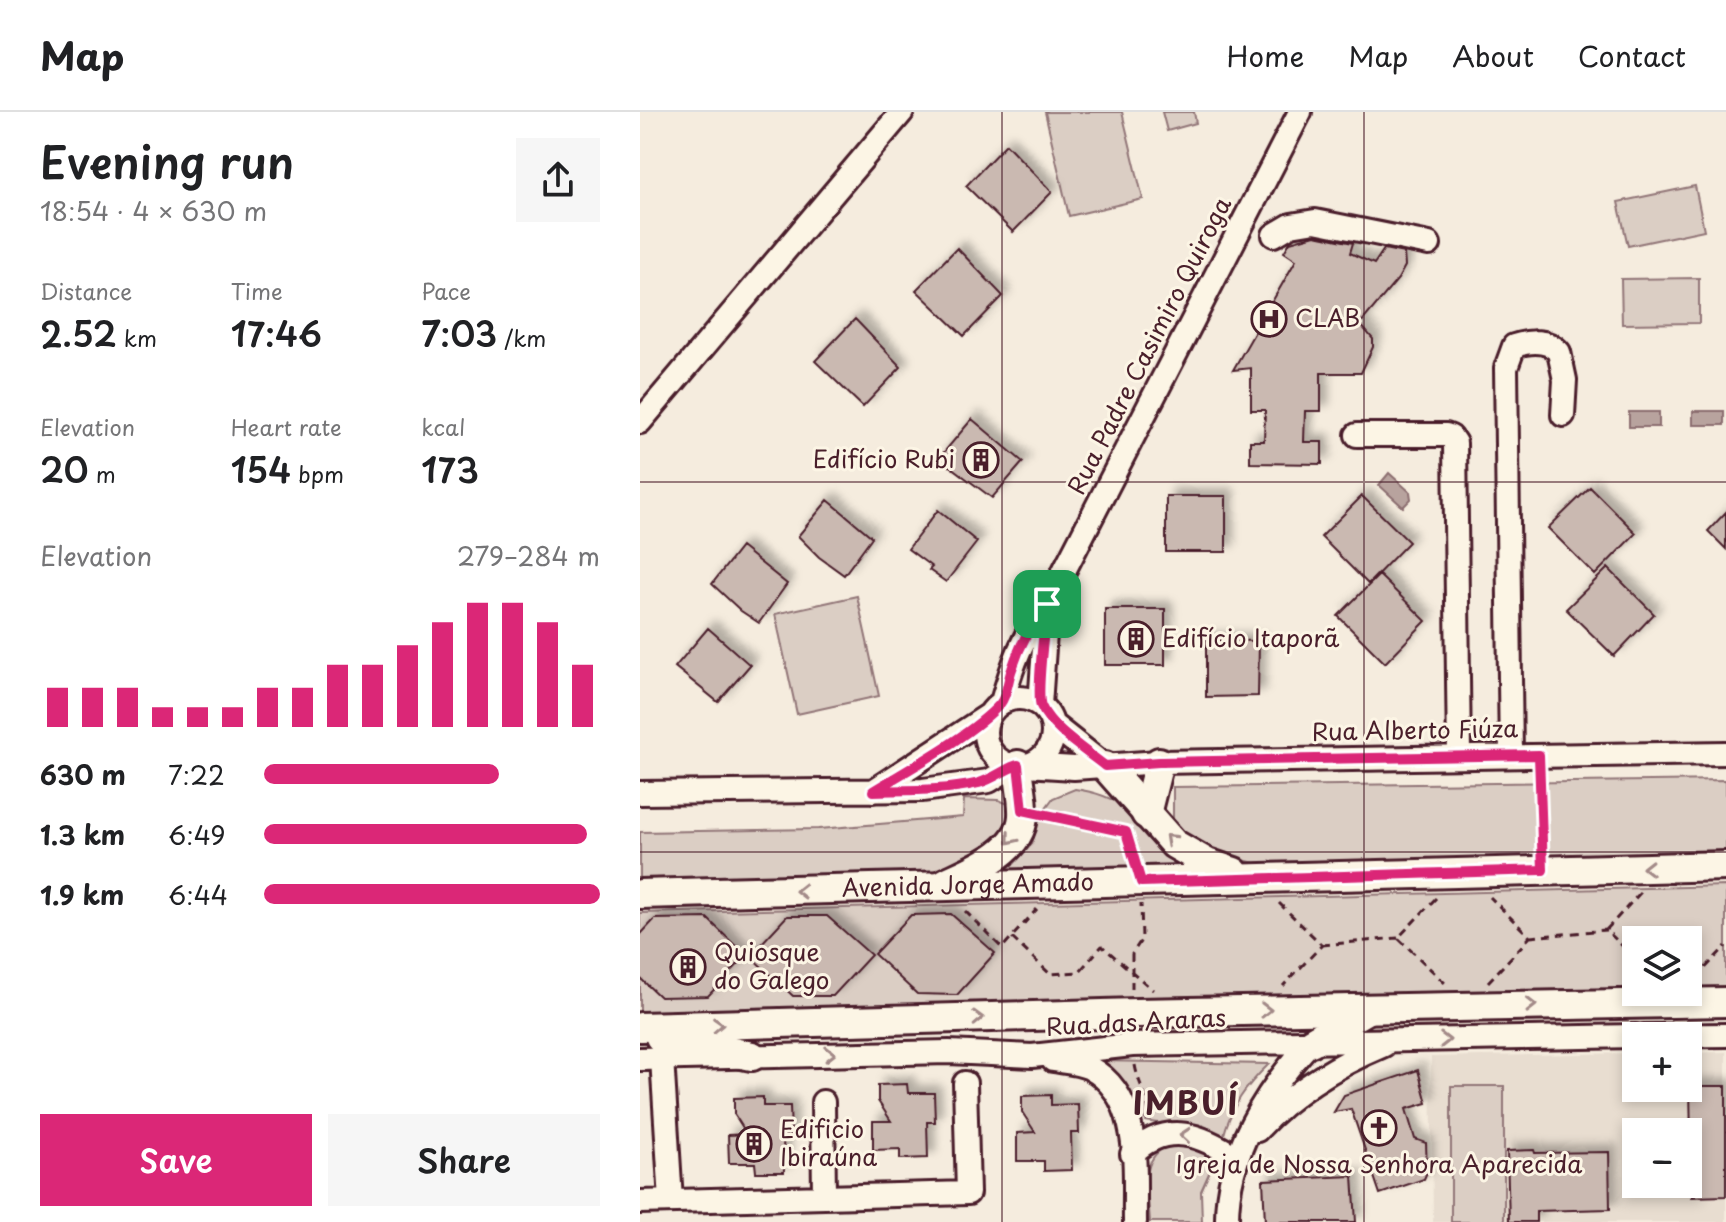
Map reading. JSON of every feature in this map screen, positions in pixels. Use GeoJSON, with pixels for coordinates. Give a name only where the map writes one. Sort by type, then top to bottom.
{"type":"FeatureCollection","features":[{"type":"Feature","properties":{"kind":"main road"},"geometry":{"type":"LineString","coordinates":[[1146,814],[1159,762]]}},
{"type":"Feature","properties":{"kind":"main road"},"geometry":{"type":"LineString","coordinates":[[935,888],[990,859],[1006,848],[1020,830],[1023,810],[1019,765]]}},
{"type":"Feature","properties":{"kind":"main road"},"geometry":{"type":"LineString","coordinates":[[1105,766],[1174,844],[1189,854],[1251,878]]}},
{"type":"Feature","properties":{"kind":"main road","name":"Avenida Jorge Amado"},"geometry":{"type":"LineString","coordinates":[[640,894],[1726,866]]}},
{"type":"Feature","properties":{"kind":"main road"},"geometry":{"type":"LineString","coordinates":[[640,1027],[1133,1013],[1726,1002]]}},
{"type":"Feature","properties":{"kind":"main road"},"geometry":{"type":"LineString","coordinates":[[1311,1042],[1369,1008]]}},
{"type":"Feature","properties":{"kind":"main road"},"geometry":{"type":"LineString","coordinates":[[640,1033],[752,1056]]}},
{"type":"Feature","properties":{"kind":"street"},"geometry":{"type":"LineString","coordinates":[[640,422],[902,112]]}},
{"type":"Feature","properties":{"kind":"street","name":"Rua Padre Casimiro Quiroga"},"geometry":{"type":"LineString","coordinates":[[996,709],[1031,624],[1047,604],[1300,112]]}},
{"type":"Feature","properties":{"kind":"street"},"geometry":{"type":"LineString","coordinates":[[1274,235],[1291,225],[1315,221],[1429,244]]}},
{"type":"Feature","properties":{"kind":"street"},"geometry":{"type":"LineString","coordinates":[[1511,756],[1506,368],[1514,346],[1547,343],[1559,352],[1565,380],[1563,415]]}},
{"type":"Feature","properties":{"kind":"street"},"geometry":{"type":"LineString","coordinates":[[1357,435],[1446,435],[1455,443],[1459,756]]}},
{"type":"Feature","properties":{"kind":"street","name":"Rua Padre Casimiro Quiroga"},"geometry":{"type":"LineString","coordinates":[[1046,714],[1041,660],[1047,604]]}},
{"type":"Feature","properties":{"kind":"street"},"geometry":{"type":"LineString","coordinates":[[873,791],[996,709],[1022,698],[1046,714],[1105,766]]}},
{"type":"Feature","properties":{"kind":"street"},"geometry":{"type":"LineString","coordinates":[[996,709],[985,733],[990,750],[997,757],[1019,765],[1045,754],[1053,734],[1046,714]]}},
{"type":"Feature","properties":{"kind":"street","name":"Rua Alberto Fiúza"},"geometry":{"type":"LineString","coordinates":[[640,793],[873,791],[970,785],[1019,765],[1074,768],[1159,762],[1726,753]]}},
{"type":"Feature","properties":{"kind":"street"},"geometry":{"type":"LineString","coordinates":[[1702,1035],[1726,1035]]}},
{"type":"Feature","properties":{"kind":"street","name":"Rua das Araras"},"geometry":{"type":"LineString","coordinates":[[651,1058],[949,1052],[1032,1056],[1132,1045],[1622,1036]]}},
{"type":"Feature","properties":{"kind":"street"},"geometry":{"type":"LineString","coordinates":[[1240,1152],[1296,1094],[1360,1055],[1395,1041]]}},
{"type":"Feature","properties":{"kind":"street"},"geometry":{"type":"LineString","coordinates":[[1227,1222],[1231,1185],[1240,1152],[1279,1079],[1311,1042]]}},
{"type":"Feature","properties":{"kind":"street"},"geometry":{"type":"LineString","coordinates":[[1032,1056],[1088,1067],[1117,1091],[1125,1107],[1132,1154],[1135,1222]]}},
{"type":"Feature","properties":{"kind":"street"},"geometry":{"type":"LineString","coordinates":[[651,1058],[671,1201]]}},
{"type":"Feature","properties":{"kind":"street"},"geometry":{"type":"LineString","coordinates":[[640,1202],[968,1193],[965,1083]]}},
{"type":"Feature","properties":{"kind":"street"},"geometry":{"type":"LineString","coordinates":[[823,1102],[824,1197]]}},
{"type":"Feature","properties":{"kind":"street"},"geometry":{"type":"LineString","coordinates":[[1132,1154],[1151,1139],[1175,1133],[1187,1134],[1240,1152]]}},
{"type":"Feature","properties":{"kind":"path"},"geometry":{"type":"LineString","coordinates":[[1539,755],[1543,870]]}},
{"type":"Feature","properties":{"kind":"path"},"geometry":{"type":"LineString","coordinates":[[1023,810],[1126,832],[1141,882],[1142,939],[1132,954],[1133,1013]]}},
{"type":"Feature","properties":{"kind":"path"},"geometry":{"type":"LineString","coordinates":[[1480,991],[1530,937],[1606,930],[1640,893]]}},
{"type":"Feature","properties":{"kind":"path"},"geometry":{"type":"LineString","coordinates":[[1490,897],[1530,937]]}},
{"type":"Feature","properties":{"kind":"path"},"geometry":{"type":"LineString","coordinates":[[1275,994],[1322,945],[1398,938],[1436,898]]}},
{"type":"Feature","properties":{"kind":"path"},"geometry":{"type":"LineString","coordinates":[[1279,903],[1322,945]]}},
{"type":"Feature","properties":{"kind":"path"},"geometry":{"type":"LineString","coordinates":[[965,911],[1002,948],[1037,909]]}},
{"type":"Feature","properties":{"kind":"path"},"geometry":{"type":"LineString","coordinates":[[1606,930],[1622,945]]}},
{"type":"Feature","properties":{"kind":"path"},"geometry":{"type":"LineString","coordinates":[[1012,938],[1050,974],[1079,972],[1102,946],[1159,996]]}},
{"type":"Feature","properties":{"kind":"path"},"geometry":{"type":"LineString","coordinates":[[1398,938],[1454,992]]}},
{"type":"Feature","properties":{"kind":"path"},"geometry":{"type":"LineString","coordinates":[[1702,971],[1726,946]]}},
{"type":"Feature","properties":{"kind":"path"},"geometry":{"type":"LineString","coordinates":[[1132,1045],[1137,1080],[1147,1095],[1151,1139]]}},
{"type":"Feature","properties":{"kind":"shaded area"},"geometry":{"type":"Polygon","coordinates":[[[1045,112],[1122,112],[1143,199],[1069,216],[1045,112]]]}},
{"type":"Feature","properties":{"kind":"shaded area"},"geometry":{"type":"Polygon","coordinates":[[[1162,112],[1194,112],[1196,123],[1167,131],[1162,112]]]}},
{"type":"Feature","properties":{"kind":"shaded area"},"geometry":{"type":"Polygon","coordinates":[[[1695,186],[1704,230],[1628,246],[1618,202],[1695,186]]]}},
{"type":"Feature","properties":{"kind":"shaded area"},"geometry":{"type":"Polygon","coordinates":[[[1699,278],[1699,323],[1622,324],[1621,279],[1699,278]]]}},
{"type":"Feature","properties":{"kind":"shaded area"},"geometry":{"type":"Polygon","coordinates":[[[1693,411],[1724,411],[1724,425],[1693,425],[1693,411]]]}},
{"type":"Feature","properties":{"kind":"shaded area"},"geometry":{"type":"Polygon","coordinates":[[[1629,412],[1659,412],[1659,427],[1629,427],[1629,412]]]}},
{"type":"Feature","properties":{"kind":"shaded area"},"geometry":{"type":"Polygon","coordinates":[[[1389,473],[1410,492],[1411,499],[1403,507],[1379,485],[1389,473]]]}},
{"type":"Feature","properties":{"kind":"shaded area"},"geometry":{"type":"Polygon","coordinates":[[[857,596],[879,696],[797,714],[775,614],[857,596]]]}},
{"type":"Feature","properties":{"kind":"shaded area"},"geometry":{"type":"Polygon","coordinates":[[[1726,780],[1726,863],[1259,864],[1198,849],[1173,828],[1173,787],[1726,780]]]}},
{"type":"Feature","properties":{"kind":"shaded area"},"geometry":{"type":"Polygon","coordinates":[[[1075,789],[1110,799],[1137,816],[1185,866],[988,879],[1014,864],[1032,844],[1039,817],[1053,798],[1075,789]]]}},
{"type":"Feature","properties":{"kind":"shaded area"},"geometry":{"type":"Polygon","coordinates":[[[964,799],[999,800],[1008,804],[1014,813],[1014,833],[955,872],[640,883],[640,832],[819,829],[963,817],[964,799]]]}},
{"type":"Feature","properties":{"kind":"shaded area"},"geometry":{"type":"Polygon","coordinates":[[[1726,886],[1726,992],[1702,992],[1702,926],[1622,926],[1622,993],[1129,999],[640,1013],[640,913],[1726,886]]]}},
{"type":"Feature","properties":{"kind":"shaded area"},"geometry":{"type":"Polygon","coordinates":[[[1726,1052],[1726,1222],[1433,1222],[1431,1057],[1622,1053],[1622,1102],[1702,1102],[1702,1053],[1726,1052]]]}},
{"type":"Feature","properties":{"kind":"shaded area"},"geometry":{"type":"Polygon","coordinates":[[[1096,1061],[1269,1064],[1240,1097],[1223,1138],[1207,1131],[1146,1121],[1115,1074],[1096,1061]]]}},
{"type":"Feature","properties":{"kind":"shaded area"},"geometry":{"type":"Polygon","coordinates":[[[1451,1086],[1504,1086],[1504,1222],[1451,1222],[1451,1086]]]}},
{"type":"Feature","properties":{"kind":"shaded area"},"geometry":{"type":"Polygon","coordinates":[[[1179,1140],[1200,1147],[1207,1158],[1210,1171],[1201,1191],[1202,1222],[1150,1222],[1147,1183],[1150,1163],[1165,1146],[1179,1140]]]}},
{"type":"Feature","properties":{"kind":"building"},"geometry":{"type":"Polygon","coordinates":[[[1006,144],[1052,192],[1013,232],[966,186],[1006,144]]]}},
{"type":"Feature","properties":{"kind":"building"},"geometry":{"type":"Polygon","coordinates":[[[1315,235],[1353,243],[1350,253],[1374,264],[1384,249],[1404,253],[1405,266],[1398,279],[1360,324],[1373,339],[1373,347],[1361,373],[1321,373],[1321,411],[1305,411],[1304,442],[1322,442],[1322,464],[1250,463],[1250,441],[1264,441],[1265,410],[1251,410],[1251,368],[1233,370],[1296,260],[1284,252],[1290,242],[1315,235]]]}},
{"type":"Feature","properties":{"kind":"building"},"geometry":{"type":"Polygon","coordinates":[[[957,248],[1003,296],[964,336],[916,290],[957,248]]]}},
{"type":"Feature","properties":{"kind":"building"},"geometry":{"type":"Polygon","coordinates":[[[855,319],[901,367],[863,407],[815,361],[855,319]]]}},
{"type":"Feature","properties":{"kind":"building","name":"Edifício Rubi"},"geometry":{"type":"Polygon","coordinates":[[[972,419],[1023,462],[992,498],[939,458],[972,419]]]}},
{"type":"Feature","properties":{"kind":"building"},"geometry":{"type":"Polygon","coordinates":[[[1590,487],[1636,533],[1595,575],[1548,528],[1590,487]]]}},
{"type":"Feature","properties":{"kind":"building"},"geometry":{"type":"Polygon","coordinates":[[[1166,496],[1226,496],[1226,552],[1166,552],[1166,496]]]}},
{"type":"Feature","properties":{"kind":"building"},"geometry":{"type":"Polygon","coordinates":[[[1362,496],[1409,542],[1368,584],[1321,537],[1362,496]]]}},
{"type":"Feature","properties":{"kind":"building"},"geometry":{"type":"Polygon","coordinates":[[[828,500],[872,537],[844,575],[819,557],[798,536],[828,500]]]}},
{"type":"Feature","properties":{"kind":"building"},"geometry":{"type":"Polygon","coordinates":[[[938,510],[977,542],[946,582],[908,549],[938,510]]]}},
{"type":"Feature","properties":{"kind":"building"},"geometry":{"type":"Polygon","coordinates":[[[1726,512],[1726,549],[1708,531],[1726,512]]]}},
{"type":"Feature","properties":{"kind":"building"},"geometry":{"type":"Polygon","coordinates":[[[741,547],[787,584],[759,623],[712,584],[741,547]]]}},
{"type":"Feature","properties":{"kind":"building"},"geometry":{"type":"Polygon","coordinates":[[[1608,568],[1654,614],[1614,656],[1566,609],[1608,568]]]}},
{"type":"Feature","properties":{"kind":"building"},"geometry":{"type":"Polygon","coordinates":[[[1379,575],[1426,621],[1385,663],[1338,616],[1379,575]]]}},
{"type":"Feature","properties":{"kind":"building","name":"Edifício Itaporã"},"geometry":{"type":"Polygon","coordinates":[[[1105,609],[1165,609],[1165,665],[1105,665],[1105,609]]]}},
{"type":"Feature","properties":{"kind":"building"},"geometry":{"type":"Polygon","coordinates":[[[708,628],[750,665],[718,702],[675,667],[708,628]]]}},
{"type":"Feature","properties":{"kind":"building"},"geometry":{"type":"Polygon","coordinates":[[[1206,640],[1259,641],[1258,696],[1206,697],[1206,640]]]}},
{"type":"Feature","properties":{"kind":"building"},"geometry":{"type":"Polygon","coordinates":[[[951,914],[995,953],[957,995],[917,994],[874,954],[911,915],[951,914]]]}},
{"type":"Feature","properties":{"kind":"building"},"geometry":{"type":"Polygon","coordinates":[[[787,916],[827,916],[871,955],[833,996],[793,996],[750,956],[787,916]]]}},
{"type":"Feature","properties":{"kind":"building","name":"Quiosque do Galego"},"geometry":{"type":"Polygon","coordinates":[[[707,918],[746,956],[708,996],[660,997],[640,978],[640,935],[655,919],[707,918]]]}},
{"type":"Feature","properties":{"kind":"building","name":"Igreja de Nossa Senhora Aparecida"},"geometry":{"type":"Polygon","coordinates":[[[1418,1070],[1427,1103],[1406,1109],[1415,1139],[1426,1143],[1427,1172],[1424,1179],[1380,1194],[1351,1109],[1334,1112],[1344,1095],[1418,1070]]]}},
{"type":"Feature","properties":{"kind":"building"},"geometry":{"type":"Polygon","coordinates":[[[907,1084],[908,1093],[934,1093],[935,1122],[927,1122],[928,1158],[900,1159],[900,1149],[873,1150],[873,1121],[891,1121],[878,1101],[878,1085],[907,1084]]]}},
{"type":"Feature","properties":{"kind":"building"},"geometry":{"type":"Polygon","coordinates":[[[1702,1086],[1726,1086],[1726,1196],[1702,1197],[1702,1118],[1691,1118],[1690,1102],[1702,1102],[1702,1086]]]}},
{"type":"Feature","properties":{"kind":"building"},"geometry":{"type":"Polygon","coordinates":[[[1051,1095],[1051,1105],[1078,1104],[1079,1133],[1071,1133],[1072,1170],[1044,1171],[1044,1161],[1017,1161],[1017,1133],[1035,1132],[1022,1112],[1022,1096],[1051,1095]]]}},
{"type":"Feature","properties":{"kind":"building","name":"Edificio Ibiraúna"},"geometry":{"type":"Polygon","coordinates":[[[763,1097],[763,1106],[790,1106],[791,1135],[783,1135],[784,1172],[756,1172],[755,1163],[729,1163],[728,1135],[747,1134],[734,1114],[734,1098],[763,1097]]]}},
{"type":"Feature","properties":{"kind":"building"},"geometry":{"type":"Polygon","coordinates":[[[1534,1150],[1535,1153],[1609,1152],[1610,1209],[1536,1211],[1536,1222],[1509,1222],[1507,1151],[1534,1150]]]}},
{"type":"Feature","properties":{"kind":"building"},"geometry":{"type":"Polygon","coordinates":[[[1353,1176],[1356,1222],[1265,1222],[1263,1180],[1353,1176]]]}},
{"type":"Feature","properties":{"kind":"place","name":"CLAB"},"geometry":{"type":"Point","coordinates":[1269,319]}},
{"type":"Feature","properties":{"kind":"place","name":"Edifício Rubi"},"geometry":{"type":"Point","coordinates":[981,460]}},
{"type":"Feature","properties":{"kind":"place","name":"Edifício Itaporã"},"geometry":{"type":"Point","coordinates":[1136,639]}},
{"type":"Feature","properties":{"kind":"place","name":"Quiosque do Galego"},"geometry":{"type":"Point","coordinates":[688,967]}},
{"type":"Feature","properties":{"kind":"place","name":"Igreja de Nossa Senhora Aparecida"},"geometry":{"type":"Point","coordinates":[1379,1128]}},
{"type":"Feature","properties":{"kind":"place","name":"Edificio Ibiraúna"},"geometry":{"type":"Point","coordinates":[754,1144]}},
{"type":"Feature","properties":{"kind":"district","name":"IMBUÍ"},"geometry":{"type":"Point","coordinates":[1186,1104]}},
{"type":"Feature","properties":{"kind":"route"},"geometry":{"type":"LineString","coordinates":[[1047,604],[1040,705],[1046,710],[1052,724],[1105,766],[1159,762],[1539,755],[1543,870],[1141,882],[1126,832],[1023,810],[1018,765],[989,781],[970,785],[873,791],[953,740],[1002,702],[1020,646],[1031,624],[1047,604]]}}]}
